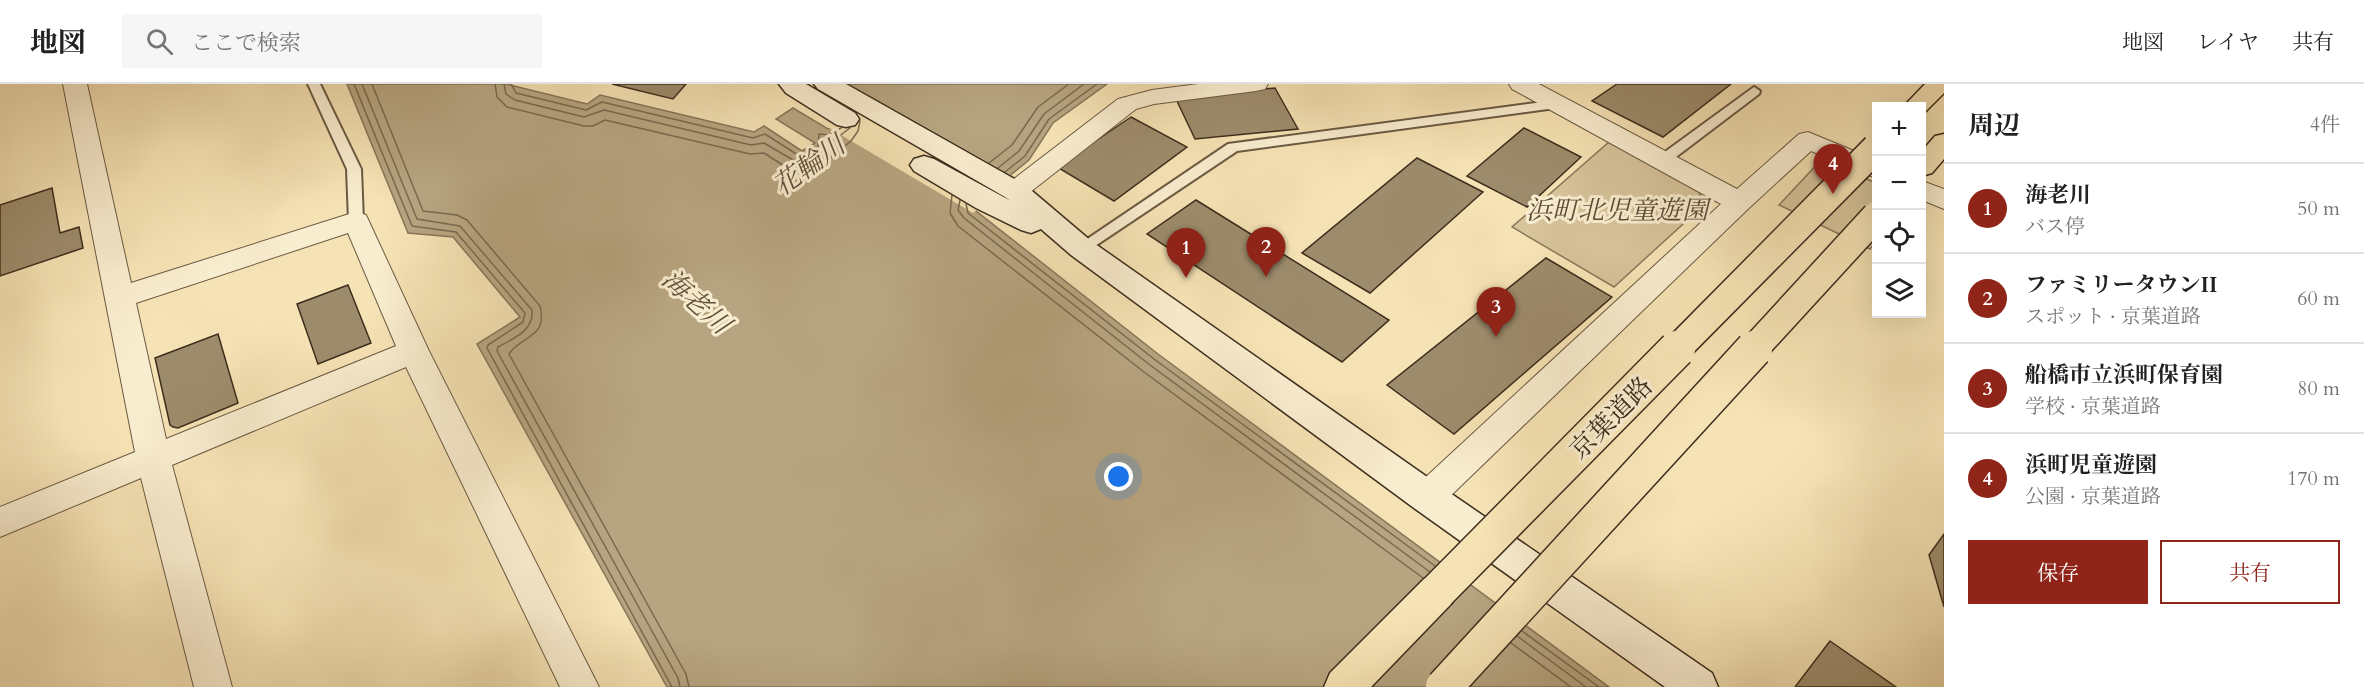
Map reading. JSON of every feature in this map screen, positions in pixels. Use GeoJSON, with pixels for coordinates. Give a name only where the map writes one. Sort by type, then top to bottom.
{"type":"FeatureCollection","features":[{"type":"Feature","properties":{"kind":"highway"},"geometry":{"type":"LineString","coordinates":[[1921,102],[1939,84]]}},
{"type":"Feature","properties":{"kind":"highway"},"geometry":{"type":"LineString","coordinates":[[1926,162],[1944,142]]}},
{"type":"Feature","properties":{"kind":"highway","name":"京葉道路"},"geometry":{"type":"LineString","coordinates":[[1344,687],[1872,152]]}},
{"type":"Feature","properties":{"kind":"highway"},"geometry":{"type":"LineString","coordinates":[[1444,687],[1872,220]]}},
{"type":"Feature","properties":{"kind":"street"},"geometry":{"type":"LineString","coordinates":[[75,84],[153,458],[213,687]]}},
{"type":"Feature","properties":{"kind":"street"},"geometry":{"type":"LineString","coordinates":[[1003,193],[1127,104],[1152,97],[1256,84]]}},
{"type":"Feature","properties":{"kind":"street"},"geometry":{"type":"LineString","coordinates":[[1521,84],[1738,202]]}},
{"type":"Feature","properties":{"kind":"street"},"geometry":{"type":"LineString","coordinates":[[814,87],[1003,193],[1427,497],[1698,687]]}},
{"type":"Feature","properties":{"kind":"street"},"geometry":{"type":"LineString","coordinates":[[1427,497],[1738,202],[1808,140],[1872,168]]}},
{"type":"Feature","properties":{"kind":"street"},"geometry":{"type":"LineString","coordinates":[[119,298],[356,221],[414,351],[580,687]]}},
{"type":"Feature","properties":{"kind":"street"},"geometry":{"type":"LineString","coordinates":[[0,522],[414,351]]}},
{"type":"Feature","properties":{"kind":"lane"},"geometry":{"type":"LineString","coordinates":[[314,84],[354,169],[356,221]]}},
{"type":"Feature","properties":{"kind":"lane"},"geometry":{"type":"LineString","coordinates":[[1663,160],[1754,91]]}},
{"type":"Feature","properties":{"kind":"lane"},"geometry":{"type":"LineString","coordinates":[[1081,248],[1233,147],[1558,104]]}},
{"type":"Feature","properties":{"kind":"green space","name":"浜町北児童遊園"},"geometry":{"type":"Polygon","coordinates":[[[1609,142],[1697,189],[1705,204],[1614,287],[1512,227],[1609,142]]]}},
{"type":"Feature","properties":{"kind":"green space"},"geometry":{"type":"Polygon","coordinates":[[[1822,159],[1872,181],[1872,247],[1870,249],[1779,205],[1822,159]]]}},
{"type":"Feature","properties":{"kind":"water","name":"花輪川"},"geometry":{"type":"Polygon","coordinates":[[[347,84],[506,84],[587,104],[600,95],[754,132],[764,126],[802,151],[815,143],[776,119],[793,108],[828,129],[838,123],[833,84],[1107,84],[1053,123],[1029,160],[971,207],[1158,354],[1609,687],[667,687],[477,344],[520,317],[453,237],[408,233],[347,84]]]}},
{"type":"Feature","properties":{"kind":"pier"},"geometry":{"type":"Polygon","coordinates":[[[828,84],[849,84],[1013,176],[975,207],[978,209],[973,213],[792,106],[828,126],[833,123],[801,103],[803,99],[828,84]]]}},
{"type":"Feature","properties":{"kind":"building"},"geometry":{"type":"Polygon","coordinates":[[[612,84],[686,84],[673,99],[612,84]]]}},
{"type":"Feature","properties":{"kind":"building"},"geometry":{"type":"Polygon","coordinates":[[[1617,84],[1731,84],[1663,137],[1592,101],[1617,84]]]}},
{"type":"Feature","properties":{"kind":"building"},"geometry":{"type":"Polygon","coordinates":[[[1275,88],[1298,129],[1195,139],[1175,97],[1275,88]]]}},
{"type":"Feature","properties":{"kind":"building"},"geometry":{"type":"Polygon","coordinates":[[[1131,117],[1187,147],[1114,201],[1057,167],[1131,117]]]}},
{"type":"Feature","properties":{"kind":"building"},"geometry":{"type":"Polygon","coordinates":[[[1524,128],[1581,157],[1527,207],[1467,176],[1524,128]]]}},
{"type":"Feature","properties":{"kind":"building"},"geometry":{"type":"Polygon","coordinates":[[[1417,158],[1483,192],[1370,293],[1302,253],[1417,158]]]}},
{"type":"Feature","properties":{"kind":"building"},"geometry":{"type":"Polygon","coordinates":[[[52,188],[60,233],[79,227],[83,248],[0,276],[0,205],[52,188]]]}},
{"type":"Feature","properties":{"kind":"building"},"geometry":{"type":"Polygon","coordinates":[[[1196,200],[1389,320],[1342,362],[1147,234],[1196,200]]]}},
{"type":"Feature","properties":{"kind":"building"},"geometry":{"type":"Polygon","coordinates":[[[1546,258],[1612,297],[1454,434],[1387,385],[1546,258]]]}},
{"type":"Feature","properties":{"kind":"building"},"geometry":{"type":"Polygon","coordinates":[[[348,285],[371,343],[318,364],[297,304],[348,285]]]}},
{"type":"Feature","properties":{"kind":"building"},"geometry":{"type":"Polygon","coordinates":[[[218,334],[238,403],[178,428],[173,427],[170,425],[155,358],[218,334]]]}},
{"type":"Feature","properties":{"kind":"building"},"geometry":{"type":"Polygon","coordinates":[[[1944,534],[1944,607],[1929,555],[1944,534]]]}},
{"type":"Feature","properties":{"kind":"building"},"geometry":{"type":"Polygon","coordinates":[[[1830,641],[1896,687],[1795,687],[1830,641]]]}},
{"type":"Feature","properties":{"kind":"place","name":"浜町児童遊園"},"geometry":{"type":"Point","coordinates":[1833,194]}},
{"type":"Feature","properties":{"kind":"place","name":"ファミリータウンII"},"geometry":{"type":"Point","coordinates":[1266,277]}},
{"type":"Feature","properties":{"kind":"place","name":"海老川"},"geometry":{"type":"Point","coordinates":[1186,278]}},
{"type":"Feature","properties":{"kind":"place","name":"船橋市立浜町保育園"},"geometry":{"type":"Point","coordinates":[1496,337]}}]}
